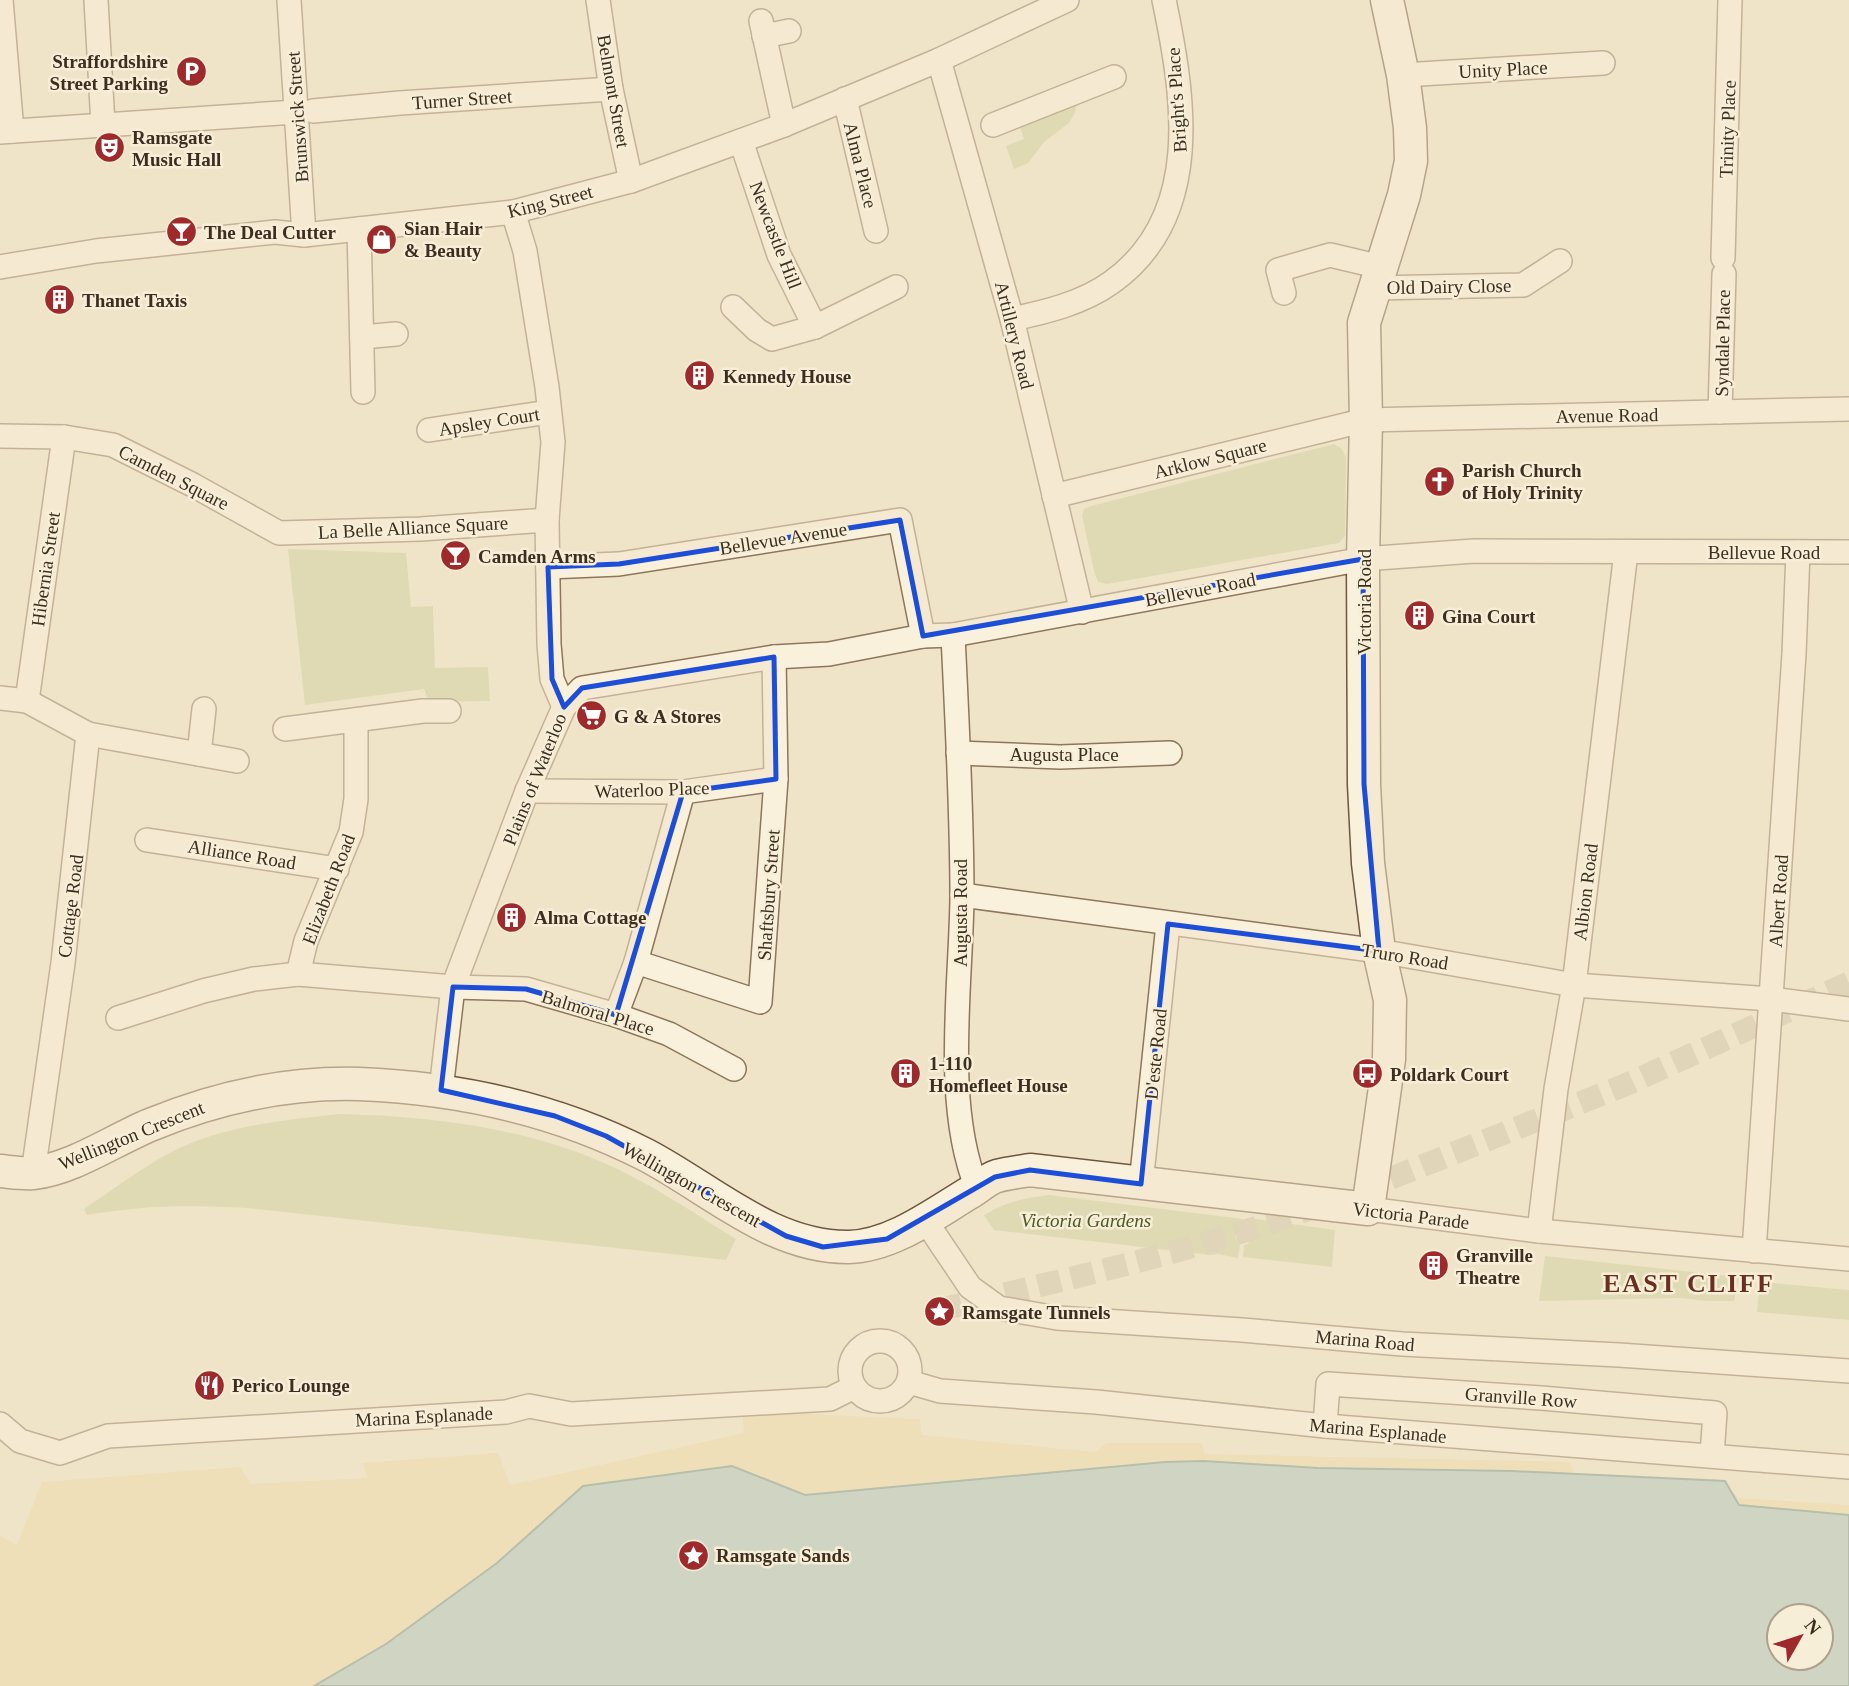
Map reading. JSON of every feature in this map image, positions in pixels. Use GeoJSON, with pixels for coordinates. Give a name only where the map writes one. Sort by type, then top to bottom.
{"type":"FeatureCollection","features":[{"type":"Feature","properties":{"kind":"main road","name":"Victoria Road"},"geometry":{"type":"LineString","coordinates":[[1368,1209],[1389,1059],[1390,1000],[1379,951],[1368,863],[1364,784],[1364,323],[1404,195],[1411,161],[1404,75],[1387,0]]}},
{"type":"Feature","properties":{"kind":"main road","name":"Wellington Crescent"},"geometry":{"type":"LineString","coordinates":[[0,1171],[33,1173],[69,1163],[150,1125],[216,1100],[312,1084],[360,1084],[441,1090],[555,1116],[646,1155],[743,1214],[775,1230],[823,1247],[854,1247],[887,1239],[925,1220],[977,1188]]}},
{"type":"Feature","properties":{"kind":"main road","name":"Victoria Parade"},"geometry":{"type":"LineString","coordinates":[[977,1188],[995,1177],[1030,1170],[1368,1209]]}},
{"type":"Feature","properties":{"kind":"street"},"geometry":{"type":"LineString","coordinates":[[1,0],[6,131]]}},
{"type":"Feature","properties":{"kind":"street"},"geometry":{"type":"LineString","coordinates":[[96,0],[103,125]]}},
{"type":"Feature","properties":{"kind":"street","name":"Brunswick Street"},"geometry":{"type":"LineString","coordinates":[[289,0],[304,111],[304,234]]}},
{"type":"Feature","properties":{"kind":"street","name":"Belmont Street"},"geometry":{"type":"LineString","coordinates":[[598,0],[611,89],[631,181]]}},
{"type":"Feature","properties":{"kind":"street","name":"King Street"},"geometry":{"type":"LineString","coordinates":[[0,267],[96,251],[275,232],[304,234],[359,229],[513,212],[631,181],[784,125],[939,60],[1018,10],[1067,0]]}},
{"type":"Feature","properties":{"kind":"street","name":"Bright's Place"},"geometry":{"type":"LineString","coordinates":[[1012,319],[1059,307],[1111,283],[1138,259],[1160,227],[1174,195],[1180,167],[1180,100],[1175,53],[1164,0]]}},
{"type":"Feature","properties":{"kind":"street","name":"Trinity Place"},"geometry":{"type":"LineString","coordinates":[[1723,266],[1730,0]]}},
{"type":"Feature","properties":{"kind":"street"},"geometry":{"type":"LineString","coordinates":[[784,125],[762,28],[789,32]]}},
{"type":"Feature","properties":{"kind":"street","name":"Artillery Road"},"geometry":{"type":"LineString","coordinates":[[939,60],[1012,319],[1082,612]]}},
{"type":"Feature","properties":{"kind":"street","name":"Unity Place"},"geometry":{"type":"LineString","coordinates":[[1404,75],[1604,63]]}},
{"type":"Feature","properties":{"kind":"street"},"geometry":{"type":"LineString","coordinates":[[993,125],[1114,77]]}},
{"type":"Feature","properties":{"kind":"street","name":"Turner Street"},"geometry":{"type":"LineString","coordinates":[[6,131],[611,89]]}},
{"type":"Feature","properties":{"kind":"street","name":"Alma Place"},"geometry":{"type":"LineString","coordinates":[[845,99],[876,232]]}},
{"type":"Feature","properties":{"kind":"street","name":"Newcastle Hill"},"geometry":{"type":"LineString","coordinates":[[741,141],[779,254],[815,327]]}},
{"type":"Feature","properties":{"kind":"street","name":"Plains of Waterloo"},"geometry":{"type":"LineString","coordinates":[[441,1090],[453,987],[527,791],[564,707],[552,679],[548,644],[547,520],[553,442],[534,300],[525,251],[513,212]]}},
{"type":"Feature","properties":{"kind":"street"},"geometry":{"type":"LineString","coordinates":[[359,229],[363,392]]}},
{"type":"Feature","properties":{"kind":"street","name":"Old Dairy Close"},"geometry":{"type":"LineString","coordinates":[[1284,293],[1278,270],[1330,256],[1377,278],[1523,285],[1560,261]]}},
{"type":"Feature","properties":{"kind":"street","name":"Syndale Place"},"geometry":{"type":"LineString","coordinates":[[1720,412],[1723,266]]}},
{"type":"Feature","properties":{"kind":"street"},"geometry":{"type":"LineString","coordinates":[[733,307],[757,330],[772,339],[815,327],[896,287]]}},
{"type":"Feature","properties":{"kind":"street"},"geometry":{"type":"LineString","coordinates":[[362,337],[396,334]]}},
{"type":"Feature","properties":{"kind":"street","name":"Avenue Road"},"geometry":{"type":"LineString","coordinates":[[1366,420],[1849,409]]}},
{"type":"Feature","properties":{"kind":"street","name":"Apsley Court"},"geometry":{"type":"LineString","coordinates":[[429,430],[549,412]]}},
{"type":"Feature","properties":{"kind":"street","name":"Arklow Square"},"geometry":{"type":"LineString","coordinates":[[1054,496],[1366,420]]}},
{"type":"Feature","properties":{"kind":"street","name":"Camden Square"},"geometry":{"type":"LineString","coordinates":[[0,436],[64,437],[113,445],[193,485],[279,533]]}},
{"type":"Feature","properties":{"kind":"street","name":"Hibernia Street"},"geometry":{"type":"LineString","coordinates":[[27,701],[64,437]]}},
{"type":"Feature","properties":{"kind":"street","name":"La Belle Alliance Square"},"geometry":{"type":"LineString","coordinates":[[279,533],[421,529],[547,520]]}},
{"type":"Feature","properties":{"kind":"street","name":"Bellevue Avenue"},"geometry":{"type":"LineString","coordinates":[[548,567],[619,564],[900,520],[923,636]]}},
{"type":"Feature","properties":{"kind":"street","name":"Bellevue Road"},"geometry":{"type":"LineString","coordinates":[[564,707],[582,688],[774,657],[829,654],[923,636],[953,635],[1363,559],[1474,551],[1849,552]]}},
{"type":"Feature","properties":{"kind":"street","name":"Albion Road"},"geometry":{"type":"LineString","coordinates":[[1539,1231],[1556,1089],[1574,985],[1626,552]]}},
{"type":"Feature","properties":{"kind":"street","name":"Albert Road"},"geometry":{"type":"LineString","coordinates":[[1754,1251],[1794,654],[1798,552]]}},
{"type":"Feature","properties":{"kind":"street","name":"Augusta Road"},"geometry":{"type":"LineString","coordinates":[[953,635],[962,895],[957,1089],[968,1166],[977,1188]]}},
{"type":"Feature","properties":{"kind":"street","name":"Shaftsbury Street"},"geometry":{"type":"LineString","coordinates":[[636,962],[760,1002],[776,779],[774,657]]}},
{"type":"Feature","properties":{"kind":"street"},"geometry":{"type":"LineString","coordinates":[[0,698],[27,701],[88,734],[237,761]]}},
{"type":"Feature","properties":{"kind":"street"},"geometry":{"type":"LineString","coordinates":[[199,754],[204,709]]}},
{"type":"Feature","properties":{"kind":"street"},"geometry":{"type":"LineString","coordinates":[[285,729],[423,711],[449,711]]}},
{"type":"Feature","properties":{"kind":"street","name":"Elizabeth Road"},"geometry":{"type":"LineString","coordinates":[[298,974],[306,941],[351,832],[355,808],[356,720]]}},
{"type":"Feature","properties":{"kind":"street","name":"Cottage Road"},"geometry":{"type":"LineString","coordinates":[[33,1173],[63,963],[88,734]]}},
{"type":"Feature","properties":{"kind":"street","name":"Augusta Place"},"geometry":{"type":"LineString","coordinates":[[958,753],[1060,757],[1170,753]]}},
{"type":"Feature","properties":{"kind":"street","name":"Waterloo Place"},"geometry":{"type":"LineString","coordinates":[[527,791],[683,792],[776,779]]}},
{"type":"Feature","properties":{"kind":"street"},"geometry":{"type":"LineString","coordinates":[[616,1016],[636,962],[683,792]]}},
{"type":"Feature","properties":{"kind":"street","name":"Alliance Road"},"geometry":{"type":"LineString","coordinates":[[147,839],[337,869]]}},
{"type":"Feature","properties":{"kind":"street","name":"Truro Road"},"geometry":{"type":"LineString","coordinates":[[962,895],[1379,951],[1574,985],[1771,999],[1849,1009]]}},
{"type":"Feature","properties":{"kind":"street","name":"D'este Road"},"geometry":{"type":"LineString","coordinates":[[1141,1184],[1168,924]]}},
{"type":"Feature","properties":{"kind":"street","name":"Elizabeth Road"},"geometry":{"type":"LineString","coordinates":[[118,1018],[254,979],[298,974],[453,987]]}},
{"type":"Feature","properties":{"kind":"street","name":"Balmoral Place"},"geometry":{"type":"LineString","coordinates":[[453,987],[526,989],[669,1034],[734,1069]]}},
{"type":"Feature","properties":{"kind":"street","name":"Victoria Parade"},"geometry":{"type":"LineString","coordinates":[[1368,1209],[1539,1231],[1849,1259]]}},
{"type":"Feature","properties":{"kind":"street","name":"Marina Road"},"geometry":{"type":"LineString","coordinates":[[925,1220],[970,1287],[999,1308],[1057,1318],[1402,1344],[1619,1354],[1849,1371]]}},
{"type":"Feature","properties":{"kind":"street"},"geometry":{"type":"LineString","coordinates":[[888,1341],[905,1353],[910,1362],[909,1382],[897,1397],[878,1402],[860,1394],[850,1377],[853,1357],[868,1343],[888,1341]]}},
{"type":"Feature","properties":{"kind":"street","name":"Marina Esplanade"},"geometry":{"type":"LineString","coordinates":[[909,1382],[940,1391],[1096,1402],[1325,1426],[1849,1468]]}},
{"type":"Feature","properties":{"kind":"street","name":"Granville Row"},"geometry":{"type":"LineString","coordinates":[[1325,1426],[1328,1384],[1541,1398],[1714,1413],[1712,1455]]}},
{"type":"Feature","properties":{"kind":"street","name":"Marina Esplanade"},"geometry":{"type":"LineString","coordinates":[[0,1424],[20,1441],[60,1453],[108,1436],[506,1412],[528,1406],[571,1413],[830,1399],[854,1387]]}},
{"type":"Feature","properties":{"kind":"highlighted area"},"geometry":{"type":"Polygon","coordinates":[[[900,520],[923,636],[1363,559],[1364,784],[1379,951],[1168,924],[1141,1184],[1030,1170],[995,1177],[887,1239],[823,1247],[786,1236],[606,1136],[555,1116],[441,1090],[453,987],[526,989],[616,1015],[683,792],[776,779],[774,657],[582,688],[564,707],[552,679],[548,567],[619,564],[900,520]]]}},
{"type":"Feature","properties":{"kind":"green space"},"geometry":{"type":"Polygon","coordinates":[[[1078,98],[1075,113],[1069,123],[1045,141],[1028,163],[1014,169],[1006,146],[1024,139],[1018,121],[1078,98]]]}},
{"type":"Feature","properties":{"kind":"green space"},"geometry":{"type":"Polygon","coordinates":[[[1334,444],[1342,449],[1346,458],[1345,536],[1339,543],[1107,584],[1098,582],[1082,515],[1084,509],[1334,444]]]}},
{"type":"Feature","properties":{"kind":"green space"},"geometry":{"type":"Polygon","coordinates":[[[288,549],[406,553],[411,607],[433,606],[435,668],[488,667],[490,701],[432,702],[424,689],[305,705],[288,549]]]}},
{"type":"Feature","properties":{"kind":"green space"},"geometry":{"type":"Polygon","coordinates":[[[340,1114],[407,1117],[474,1126],[571,1150],[637,1179],[736,1239],[726,1260],[247,1208],[167,1207],[87,1215],[84,1209],[152,1163],[196,1141],[249,1126],[340,1114]]]}},
{"type":"Feature","properties":{"kind":"green space","name":"Victoria Gardens"},"geometry":{"type":"Polygon","coordinates":[[[1049,1195],[1243,1219],[1242,1229],[1235,1236],[1240,1246],[1238,1258],[994,1230],[984,1215],[1015,1201],[1049,1195]]]}},
{"type":"Feature","properties":{"kind":"green space"},"geometry":{"type":"Polygon","coordinates":[[[1248,1218],[1335,1230],[1332,1267],[1243,1257],[1244,1245],[1248,1244],[1252,1236],[1246,1229],[1248,1218]]]}},
{"type":"Feature","properties":{"kind":"green space"},"geometry":{"type":"Polygon","coordinates":[[[1545,1256],[1739,1277],[1734,1301],[1680,1298],[1539,1301],[1545,1256]]]}},
{"type":"Feature","properties":{"kind":"green space"},"geometry":{"type":"Polygon","coordinates":[[[1760,1282],[1849,1290],[1849,1320],[1757,1312],[1760,1282]]]}},
{"type":"Feature","properties":{"kind":"sand","name":"Ramsgate Sands"},"geometry":{"type":"Polygon","coordinates":[[[742,1411],[920,1419],[922,1435],[1096,1452],[1106,1443],[1202,1443],[1205,1454],[1569,1462],[1574,1473],[1718,1479],[1739,1498],[1849,1505],[1849,1565],[349,1686],[0,1686],[0,1536],[17,1545],[42,1482],[241,1467],[250,1484],[367,1478],[363,1463],[498,1453],[510,1485],[744,1433],[742,1411]]]}},
{"type":"Feature","properties":{"kind":"water"},"geometry":{"type":"Polygon","coordinates":[[[1204,1461],[1318,1468],[1512,1471],[1725,1481],[1739,1505],[1849,1515],[1849,1686],[314,1686],[386,1644],[497,1563],[583,1486],[732,1466],[805,1495],[1165,1462],[1204,1461]]]}},
{"type":"Feature","properties":{"kind":"tunnel"},"geometry":{"type":"LineString","coordinates":[[1359,1191],[1625,1085],[1849,983]]}},
{"type":"Feature","properties":{"kind":"tunnel"},"geometry":{"type":"LineString","coordinates":[[939,1310],[1227,1237],[1320,1205]]}},
{"type":"Feature","properties":{"kind":"place","name":"Straffordshire Street Parking"},"geometry":{"type":"Point","coordinates":[191,72]}},
{"type":"Feature","properties":{"kind":"place","name":"Ramsgate Music Hall"},"geometry":{"type":"Point","coordinates":[109,148]}},
{"type":"Feature","properties":{"kind":"place","name":"The Deal Cutter"},"geometry":{"type":"Point","coordinates":[181,232]}},
{"type":"Feature","properties":{"kind":"place","name":"Sian Hair & Beauty"},"geometry":{"type":"Point","coordinates":[381,239]}},
{"type":"Feature","properties":{"kind":"place","name":"Thanet Taxis"},"geometry":{"type":"Point","coordinates":[59,300]}},
{"type":"Feature","properties":{"kind":"place","name":"Kennedy House"},"geometry":{"type":"Point","coordinates":[700,376]}},
{"type":"Feature","properties":{"kind":"place","name":"Parish Church of Holy Trinity"},"geometry":{"type":"Point","coordinates":[1439,481]}},
{"type":"Feature","properties":{"kind":"place","name":"Camden Arms"},"geometry":{"type":"Point","coordinates":[455,556]}},
{"type":"Feature","properties":{"kind":"place","name":"Gina Court"},"geometry":{"type":"Point","coordinates":[1419,616]}},
{"type":"Feature","properties":{"kind":"place","name":"G & A Stores"},"geometry":{"type":"Point","coordinates":[591,716]}},
{"type":"Feature","properties":{"kind":"place","name":"Alma Cottage"},"geometry":{"type":"Point","coordinates":[511,917]}},
{"type":"Feature","properties":{"kind":"place","name":"1-110 Homefleet House"},"geometry":{"type":"Point","coordinates":[906,1074]}},
{"type":"Feature","properties":{"kind":"place","name":"Poldark Court"},"geometry":{"type":"Point","coordinates":[1367,1074]}},
{"type":"Feature","properties":{"kind":"place","name":"Granville Theatre"},"geometry":{"type":"Point","coordinates":[1433,1266]}},
{"type":"Feature","properties":{"kind":"place","name":"Ramsgate Tunnels"},"geometry":{"type":"Point","coordinates":[939,1312]}},
{"type":"Feature","properties":{"kind":"place","name":"Perico Lounge"},"geometry":{"type":"Point","coordinates":[209,1385]}},
{"type":"Feature","properties":{"kind":"place","name":"Ramsgate Sands"},"geometry":{"type":"Point","coordinates":[693,1555]}},
{"type":"Feature","properties":{"kind":"district","name":"EAST CLIFF"},"geometry":{"type":"Point","coordinates":[1689,1283]}}]}
